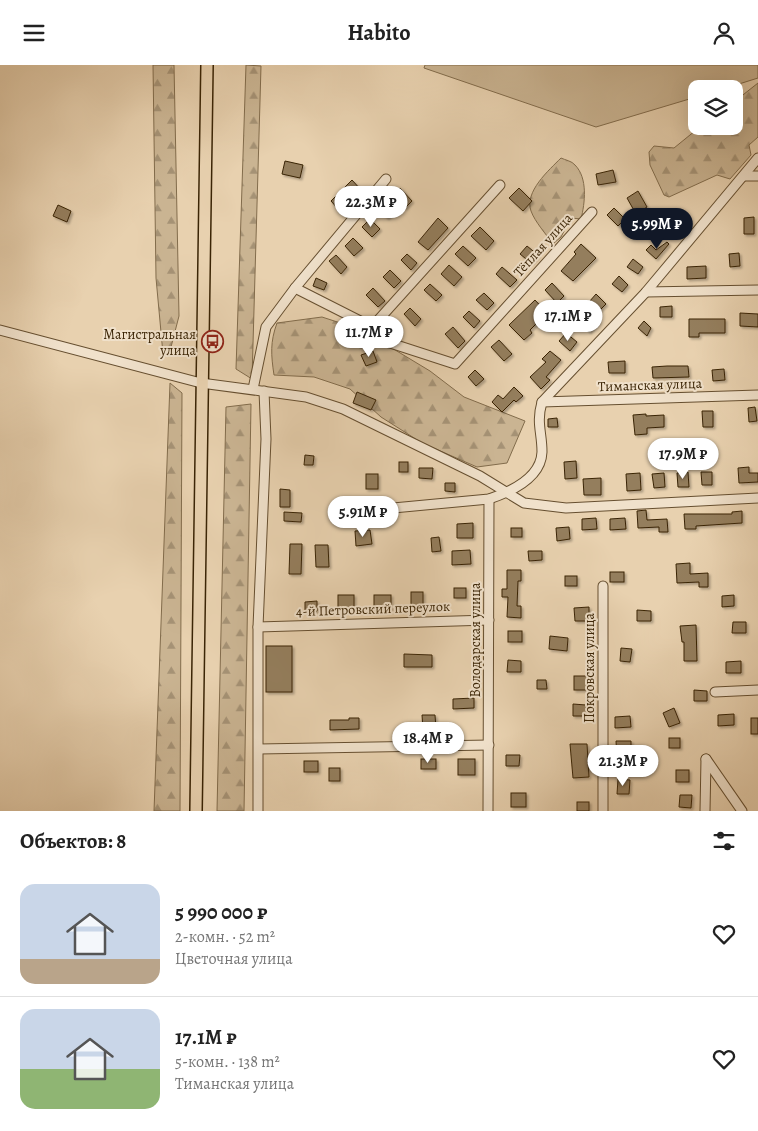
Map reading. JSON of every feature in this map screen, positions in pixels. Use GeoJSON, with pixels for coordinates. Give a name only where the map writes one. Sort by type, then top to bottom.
{"type":"FeatureCollection","features":[{"type":"Feature","properties":{"kind":"main road"},"geometry":{"type":"LineString","coordinates":[[196,811],[207,65]]}},
{"type":"Feature","properties":{"kind":"street"},"geometry":{"type":"LineString","coordinates":[[340,513],[489,499],[507,493],[528,478],[542,454],[538,417],[542,401],[646,292],[745,176],[758,158]]}},
{"type":"Feature","properties":{"kind":"street"},"geometry":{"type":"LineString","coordinates":[[745,176],[758,176]]}},
{"type":"Feature","properties":{"kind":"street"},"geometry":{"type":"LineString","coordinates":[[253,389],[266,327],[295,288],[386,179]]}},
{"type":"Feature","properties":{"kind":"street"},"geometry":{"type":"LineString","coordinates":[[295,288],[372,327],[500,185]]}},
{"type":"Feature","properties":{"kind":"street","name":"Тёплая улица"},"geometry":{"type":"LineString","coordinates":[[372,327],[384,341],[455,364],[592,212]]}},
{"type":"Feature","properties":{"kind":"street"},"geometry":{"type":"LineString","coordinates":[[646,292],[758,290]]}},
{"type":"Feature","properties":{"kind":"street"},"geometry":{"type":"LineString","coordinates":[[0,330],[201,383],[306,397],[343,409],[480,477],[524,503],[566,508],[758,498]]}},
{"type":"Feature","properties":{"kind":"street"},"geometry":{"type":"LineString","coordinates":[[258,811],[258,627],[266,439],[264,391]]}},
{"type":"Feature","properties":{"kind":"street","name":"Тиманская улица"},"geometry":{"type":"LineString","coordinates":[[542,401],[758,395]]}},
{"type":"Feature","properties":{"kind":"street","name":"Володарская улица"},"geometry":{"type":"LineString","coordinates":[[488,811],[489,499]]}},
{"type":"Feature","properties":{"kind":"street","name":"Покровская улица"},"geometry":{"type":"LineString","coordinates":[[602,811],[603,585]]}},
{"type":"Feature","properties":{"kind":"street","name":"4-й Петровский переулок"},"geometry":{"type":"LineString","coordinates":[[258,627],[489,620]]}},
{"type":"Feature","properties":{"kind":"street"},"geometry":{"type":"LineString","coordinates":[[715,692],[758,690]]}},
{"type":"Feature","properties":{"kind":"street"},"geometry":{"type":"LineString","coordinates":[[259,749],[489,745]]}},
{"type":"Feature","properties":{"kind":"street"},"geometry":{"type":"LineString","coordinates":[[705,811],[706,759],[742,811]]}},
{"type":"Feature","properties":{"kind":"green space"},"geometry":{"type":"Polygon","coordinates":[[[153,65],[174,65],[179,316],[171,347],[163,354],[156,278],[153,65]]]}},
{"type":"Feature","properties":{"kind":"green space"},"geometry":{"type":"Polygon","coordinates":[[[246,65],[261,66],[252,379],[236,369],[246,65]]]}},
{"type":"Feature","properties":{"kind":"green space"},"geometry":{"type":"Polygon","coordinates":[[[425,65],[758,65],[758,78],[743,83],[743,80],[688,80],[688,99],[596,127],[424,68],[425,65]]]}},
{"type":"Feature","properties":{"kind":"green space"},"geometry":{"type":"Polygon","coordinates":[[[758,83],[758,137],[749,145],[751,155],[730,179],[717,175],[669,197],[664,195],[650,165],[649,152],[654,146],[674,148],[690,135],[743,135],[743,95],[758,83]]]}},
{"type":"Feature","properties":{"kind":"green space"},"geometry":{"type":"Polygon","coordinates":[[[561,158],[575,165],[579,170],[584,184],[584,206],[581,219],[571,218],[561,237],[553,244],[535,219],[530,204],[534,189],[561,158]]]}},
{"type":"Feature","properties":{"kind":"green space"},"geometry":{"type":"Polygon","coordinates":[[[322,317],[362,330],[430,371],[464,397],[525,421],[507,463],[477,467],[422,443],[381,417],[350,389],[314,377],[274,375],[272,349],[277,323],[322,317]]]}},
{"type":"Feature","properties":{"kind":"green space"},"geometry":{"type":"Polygon","coordinates":[[[170,383],[182,393],[180,811],[154,811],[170,383]]]}},
{"type":"Feature","properties":{"kind":"green space"},"geometry":{"type":"Polygon","coordinates":[[[251,404],[244,811],[217,811],[226,407],[251,404]]]}},
{"type":"Feature","properties":{"kind":"building"},"geometry":{"type":"Polygon","coordinates":[[[285,161],[303,165],[300,178],[282,174],[285,161]]]}},
{"type":"Feature","properties":{"kind":"building"},"geometry":{"type":"Polygon","coordinates":[[[613,170],[616,182],[598,185],[596,174],[613,170]]]}},
{"type":"Feature","properties":{"kind":"building"},"geometry":{"type":"Polygon","coordinates":[[[352,180],[362,191],[340,211],[331,201],[352,180]]]}},
{"type":"Feature","properties":{"kind":"building"},"geometry":{"type":"Polygon","coordinates":[[[400,188],[412,201],[405,208],[401,204],[387,218],[378,209],[400,188]]]}},
{"type":"Feature","properties":{"kind":"building"},"geometry":{"type":"Polygon","coordinates":[[[519,188],[532,201],[523,211],[509,198],[519,188]]]}},
{"type":"Feature","properties":{"kind":"building"},"geometry":{"type":"Polygon","coordinates":[[[638,191],[647,207],[636,214],[627,198],[638,191]]]}},
{"type":"Feature","properties":{"kind":"building"},"geometry":{"type":"Polygon","coordinates":[[[58,205],[71,211],[67,222],[53,216],[58,205]]]}},
{"type":"Feature","properties":{"kind":"building"},"geometry":{"type":"Polygon","coordinates":[[[614,208],[625,219],[618,226],[607,215],[614,208]]]}},
{"type":"Feature","properties":{"kind":"building"},"geometry":{"type":"Polygon","coordinates":[[[666,217],[676,220],[671,237],[661,234],[666,217]]]}},
{"type":"Feature","properties":{"kind":"building"},"geometry":{"type":"Polygon","coordinates":[[[754,217],[754,234],[744,234],[744,218],[754,217]]]}},
{"type":"Feature","properties":{"kind":"building"},"geometry":{"type":"Polygon","coordinates":[[[438,218],[448,228],[428,250],[418,242],[438,218]]]}},
{"type":"Feature","properties":{"kind":"building"},"geometry":{"type":"Polygon","coordinates":[[[370,219],[380,229],[372,237],[362,227],[370,219]]]}},
{"type":"Feature","properties":{"kind":"building"},"geometry":{"type":"Polygon","coordinates":[[[480,227],[494,241],[486,250],[471,236],[480,227]]]}},
{"type":"Feature","properties":{"kind":"building"},"geometry":{"type":"Polygon","coordinates":[[[353,238],[363,248],[354,256],[345,246],[353,238]]]}},
{"type":"Feature","properties":{"kind":"building"},"geometry":{"type":"Polygon","coordinates":[[[667,242],[669,244],[656,259],[646,250],[651,245],[656,250],[667,242]]]}},
{"type":"Feature","properties":{"kind":"building"},"geometry":{"type":"Polygon","coordinates":[[[581,244],[596,258],[573,281],[561,271],[576,254],[574,252],[581,244]]]}},
{"type":"Feature","properties":{"kind":"building"},"geometry":{"type":"Polygon","coordinates":[[[463,246],[476,258],[468,266],[455,254],[463,246]]]}},
{"type":"Feature","properties":{"kind":"building"},"geometry":{"type":"Polygon","coordinates":[[[527,246],[538,255],[531,263],[520,254],[527,246]]]}},
{"type":"Feature","properties":{"kind":"building"},"geometry":{"type":"Polygon","coordinates":[[[739,253],[740,266],[730,267],[729,254],[739,253]]]}},
{"type":"Feature","properties":{"kind":"building"},"geometry":{"type":"Polygon","coordinates":[[[407,254],[417,263],[411,270],[401,260],[407,254]]]}},
{"type":"Feature","properties":{"kind":"building"},"geometry":{"type":"Polygon","coordinates":[[[336,255],[347,267],[341,274],[329,261],[336,255]]]}},
{"type":"Feature","properties":{"kind":"building"},"geometry":{"type":"Polygon","coordinates":[[[633,259],[643,267],[638,274],[627,267],[633,259]]]}},
{"type":"Feature","properties":{"kind":"building"},"geometry":{"type":"Polygon","coordinates":[[[449,265],[462,277],[454,286],[441,274],[449,265]]]}},
{"type":"Feature","properties":{"kind":"building"},"geometry":{"type":"Polygon","coordinates":[[[706,266],[706,278],[687,279],[687,267],[706,266]]]}},
{"type":"Feature","properties":{"kind":"building"},"geometry":{"type":"Polygon","coordinates":[[[502,267],[517,280],[510,287],[496,274],[502,267]]]}},
{"type":"Feature","properties":{"kind":"building"},"geometry":{"type":"Polygon","coordinates":[[[390,270],[401,281],[394,288],[383,277],[390,270]]]}},
{"type":"Feature","properties":{"kind":"building"},"geometry":{"type":"Polygon","coordinates":[[[619,276],[628,285],[622,292],[612,284],[619,276]]]}},
{"type":"Feature","properties":{"kind":"building"},"geometry":{"type":"Polygon","coordinates":[[[316,278],[327,283],[324,290],[313,286],[316,278]]]}},
{"type":"Feature","properties":{"kind":"building"},"geometry":{"type":"Polygon","coordinates":[[[552,283],[564,296],[557,303],[545,290],[552,283]]]}},
{"type":"Feature","properties":{"kind":"building"},"geometry":{"type":"Polygon","coordinates":[[[430,284],[442,295],[436,301],[424,290],[430,284]]]}},
{"type":"Feature","properties":{"kind":"building"},"geometry":{"type":"Polygon","coordinates":[[[373,288],[385,301],[378,307],[366,295],[373,288]]]}},
{"type":"Feature","properties":{"kind":"building"},"geometry":{"type":"Polygon","coordinates":[[[484,293],[494,303],[487,310],[476,300],[484,293]]]}},
{"type":"Feature","properties":{"kind":"building"},"geometry":{"type":"Polygon","coordinates":[[[596,294],[606,304],[599,311],[589,302],[596,294]]]}},
{"type":"Feature","properties":{"kind":"building"},"geometry":{"type":"Polygon","coordinates":[[[535,300],[547,313],[530,330],[532,333],[524,340],[509,325],[535,300]]]}},
{"type":"Feature","properties":{"kind":"building"},"geometry":{"type":"Polygon","coordinates":[[[672,306],[672,317],[660,317],[660,307],[672,306]]]}},
{"type":"Feature","properties":{"kind":"building"},"geometry":{"type":"Polygon","coordinates":[[[410,308],[421,319],[415,326],[404,314],[410,308]]]}},
{"type":"Feature","properties":{"kind":"building"},"geometry":{"type":"Polygon","coordinates":[[[469,311],[480,321],[474,328],[463,317],[469,311]]]}},
{"type":"Feature","properties":{"kind":"building"},"geometry":{"type":"Polygon","coordinates":[[[740,313],[758,314],[758,327],[740,326],[740,313]]]}},
{"type":"Feature","properties":{"kind":"building"},"geometry":{"type":"Polygon","coordinates":[[[592,314],[599,321],[589,332],[582,325],[592,314]]]}},
{"type":"Feature","properties":{"kind":"building"},"geometry":{"type":"Polygon","coordinates":[[[689,319],[725,319],[725,333],[699,333],[699,337],[689,337],[689,319]]]}},
{"type":"Feature","properties":{"kind":"building"},"geometry":{"type":"Polygon","coordinates":[[[644,321],[651,328],[647,336],[638,328],[644,321]]]}},
{"type":"Feature","properties":{"kind":"building"},"geometry":{"type":"Polygon","coordinates":[[[453,327],[465,341],[458,348],[445,334],[453,327]]]}},
{"type":"Feature","properties":{"kind":"building"},"geometry":{"type":"Polygon","coordinates":[[[566,333],[577,342],[570,351],[559,341],[566,333]]]}},
{"type":"Feature","properties":{"kind":"building"},"geometry":{"type":"Polygon","coordinates":[[[499,340],[512,354],[504,361],[491,347],[499,340]]]}},
{"type":"Feature","properties":{"kind":"building"},"geometry":{"type":"Polygon","coordinates":[[[373,351],[377,362],[366,366],[361,355],[373,351]]]}},
{"type":"Feature","properties":{"kind":"building"},"geometry":{"type":"Polygon","coordinates":[[[550,351],[561,360],[546,377],[550,380],[541,389],[530,377],[546,362],[542,359],[550,351]]]}},
{"type":"Feature","properties":{"kind":"building"},"geometry":{"type":"Polygon","coordinates":[[[625,361],[625,373],[609,373],[608,362],[625,361]]]}},
{"type":"Feature","properties":{"kind":"building"},"geometry":{"type":"Polygon","coordinates":[[[688,366],[689,377],[653,378],[652,367],[688,366]]]}},
{"type":"Feature","properties":{"kind":"building"},"geometry":{"type":"Polygon","coordinates":[[[724,369],[725,380],[713,381],[712,370],[724,369]]]}},
{"type":"Feature","properties":{"kind":"building"},"geometry":{"type":"Polygon","coordinates":[[[475,370],[484,379],[476,386],[468,377],[475,370]]]}},
{"type":"Feature","properties":{"kind":"building"},"geometry":{"type":"Polygon","coordinates":[[[514,387],[523,396],[516,402],[514,400],[502,412],[492,402],[498,395],[503,399],[514,387]]]}},
{"type":"Feature","properties":{"kind":"building"},"geometry":{"type":"Polygon","coordinates":[[[357,392],[376,400],[371,410],[353,403],[357,392]]]}},
{"type":"Feature","properties":{"kind":"building"},"geometry":{"type":"Polygon","coordinates":[[[755,407],[757,421],[749,422],[748,408],[755,407]]]}},
{"type":"Feature","properties":{"kind":"building"},"geometry":{"type":"Polygon","coordinates":[[[702,411],[713,411],[713,427],[703,427],[702,411]]]}},
{"type":"Feature","properties":{"kind":"building"},"geometry":{"type":"Polygon","coordinates":[[[646,414],[646,416],[664,415],[664,427],[647,428],[647,434],[635,435],[633,415],[646,414]]]}},
{"type":"Feature","properties":{"kind":"building"},"geometry":{"type":"Polygon","coordinates":[[[557,418],[558,427],[548,427],[548,419],[557,418]]]}},
{"type":"Feature","properties":{"kind":"building"},"geometry":{"type":"Polygon","coordinates":[[[305,455],[314,456],[313,465],[304,465],[305,455]]]}},
{"type":"Feature","properties":{"kind":"building"},"geometry":{"type":"Polygon","coordinates":[[[576,461],[577,478],[565,479],[564,462],[576,461]]]}},
{"type":"Feature","properties":{"kind":"building"},"geometry":{"type":"Polygon","coordinates":[[[399,462],[408,462],[408,472],[399,472],[399,462]]]}},
{"type":"Feature","properties":{"kind":"building"},"geometry":{"type":"Polygon","coordinates":[[[749,467],[749,473],[758,473],[758,482],[739,483],[738,468],[749,467]]]}},
{"type":"Feature","properties":{"kind":"building"},"geometry":{"type":"Polygon","coordinates":[[[419,468],[433,468],[432,479],[419,478],[419,468]]]}},
{"type":"Feature","properties":{"kind":"building"},"geometry":{"type":"Polygon","coordinates":[[[688,472],[689,487],[678,487],[677,473],[688,472]]]}},
{"type":"Feature","properties":{"kind":"building"},"geometry":{"type":"Polygon","coordinates":[[[701,472],[712,472],[712,485],[702,485],[701,472]]]}},
{"type":"Feature","properties":{"kind":"building"},"geometry":{"type":"Polygon","coordinates":[[[640,473],[641,490],[627,491],[626,474],[640,473]]]}},
{"type":"Feature","properties":{"kind":"building"},"geometry":{"type":"Polygon","coordinates":[[[664,473],[665,487],[654,488],[652,474],[664,473]]]}},
{"type":"Feature","properties":{"kind":"building"},"geometry":{"type":"Polygon","coordinates":[[[366,474],[378,474],[378,489],[366,489],[366,474]]]}},
{"type":"Feature","properties":{"kind":"building"},"geometry":{"type":"Polygon","coordinates":[[[601,478],[601,495],[584,495],[583,479],[601,478]]]}},
{"type":"Feature","properties":{"kind":"building"},"geometry":{"type":"Polygon","coordinates":[[[445,483],[455,483],[455,492],[445,491],[445,483]]]}},
{"type":"Feature","properties":{"kind":"building"},"geometry":{"type":"Polygon","coordinates":[[[280,489],[290,490],[290,507],[280,507],[280,489]]]}},
{"type":"Feature","properties":{"kind":"building"},"geometry":{"type":"Polygon","coordinates":[[[646,510],[647,520],[667,519],[668,532],[659,532],[659,527],[638,528],[637,511],[646,510]]]}},
{"type":"Feature","properties":{"kind":"building"},"geometry":{"type":"Polygon","coordinates":[[[742,511],[742,523],[696,526],[696,529],[685,529],[684,514],[732,514],[732,512],[742,511]]]}},
{"type":"Feature","properties":{"kind":"building"},"geometry":{"type":"Polygon","coordinates":[[[284,512],[302,513],[301,522],[284,521],[284,512]]]}},
{"type":"Feature","properties":{"kind":"building"},"geometry":{"type":"Polygon","coordinates":[[[596,518],[597,529],[582,530],[582,519],[596,518]]]}},
{"type":"Feature","properties":{"kind":"building"},"geometry":{"type":"Polygon","coordinates":[[[625,518],[626,529],[610,530],[610,519],[625,518]]]}},
{"type":"Feature","properties":{"kind":"building"},"geometry":{"type":"Polygon","coordinates":[[[473,523],[473,538],[457,538],[457,524],[473,523]]]}},
{"type":"Feature","properties":{"kind":"building"},"geometry":{"type":"Polygon","coordinates":[[[569,527],[570,539],[557,541],[556,528],[569,527]]]}},
{"type":"Feature","properties":{"kind":"building"},"geometry":{"type":"Polygon","coordinates":[[[511,528],[522,528],[522,537],[511,537],[511,528]]]}},
{"type":"Feature","properties":{"kind":"building"},"geometry":{"type":"Polygon","coordinates":[[[370,530],[372,544],[356,546],[355,531],[370,530]]]}},
{"type":"Feature","properties":{"kind":"building"},"geometry":{"type":"Polygon","coordinates":[[[439,537],[441,551],[432,552],[431,538],[439,537]]]}},
{"type":"Feature","properties":{"kind":"building"},"geometry":{"type":"Polygon","coordinates":[[[290,544],[302,544],[301,574],[289,574],[290,544]]]}},
{"type":"Feature","properties":{"kind":"building"},"geometry":{"type":"Polygon","coordinates":[[[315,545],[328,545],[329,567],[316,567],[315,545]]]}},
{"type":"Feature","properties":{"kind":"building"},"geometry":{"type":"Polygon","coordinates":[[[470,550],[471,564],[452,565],[452,551],[470,550]]]}},
{"type":"Feature","properties":{"kind":"building"},"geometry":{"type":"Polygon","coordinates":[[[528,551],[542,551],[542,560],[529,561],[528,551]]]}},
{"type":"Feature","properties":{"kind":"building"},"geometry":{"type":"Polygon","coordinates":[[[690,563],[690,574],[708,573],[708,587],[699,587],[699,582],[677,583],[676,564],[690,563]]]}},
{"type":"Feature","properties":{"kind":"building"},"geometry":{"type":"Polygon","coordinates":[[[507,570],[521,570],[521,581],[518,581],[517,606],[521,606],[521,618],[507,617],[508,597],[502,597],[502,589],[507,589],[507,570]]]}},
{"type":"Feature","properties":{"kind":"building"},"geometry":{"type":"Polygon","coordinates":[[[610,572],[624,572],[624,582],[610,582],[610,572]]]}},
{"type":"Feature","properties":{"kind":"building"},"geometry":{"type":"Polygon","coordinates":[[[565,576],[577,576],[577,586],[565,586],[565,576]]]}},
{"type":"Feature","properties":{"kind":"building"},"geometry":{"type":"Polygon","coordinates":[[[454,588],[466,588],[466,598],[454,598],[454,588]]]}},
{"type":"Feature","properties":{"kind":"building"},"geometry":{"type":"Polygon","coordinates":[[[411,592],[423,592],[423,608],[411,608],[411,592]]]}},
{"type":"Feature","properties":{"kind":"building"},"geometry":{"type":"Polygon","coordinates":[[[338,595],[354,595],[354,609],[338,609],[338,595]]]}},
{"type":"Feature","properties":{"kind":"building"},"geometry":{"type":"Polygon","coordinates":[[[374,595],[391,595],[391,611],[374,611],[374,595]]]}},
{"type":"Feature","properties":{"kind":"building"},"geometry":{"type":"Polygon","coordinates":[[[734,595],[734,606],[722,607],[722,596],[734,595]]]}},
{"type":"Feature","properties":{"kind":"building"},"geometry":{"type":"Polygon","coordinates":[[[317,601],[317,611],[305,612],[305,602],[317,601]]]}},
{"type":"Feature","properties":{"kind":"building"},"geometry":{"type":"Polygon","coordinates":[[[589,607],[589,621],[575,621],[574,608],[589,607]]]}},
{"type":"Feature","properties":{"kind":"building"},"geometry":{"type":"Polygon","coordinates":[[[637,610],[651,611],[651,621],[637,621],[637,610]]]}},
{"type":"Feature","properties":{"kind":"building"},"geometry":{"type":"Polygon","coordinates":[[[733,622],[746,622],[746,633],[732,633],[733,622]]]}},
{"type":"Feature","properties":{"kind":"building"},"geometry":{"type":"Polygon","coordinates":[[[696,625],[697,661],[684,661],[684,642],[682,642],[680,626],[696,625]]]}},
{"type":"Feature","properties":{"kind":"building"},"geometry":{"type":"Polygon","coordinates":[[[508,631],[522,631],[522,642],[508,642],[508,631]]]}},
{"type":"Feature","properties":{"kind":"building"},"geometry":{"type":"Polygon","coordinates":[[[550,636],[568,638],[567,651],[549,649],[550,636]]]}},
{"type":"Feature","properties":{"kind":"building"},"geometry":{"type":"Polygon","coordinates":[[[266,646],[292,646],[292,692],[266,692],[266,646]]]}},
{"type":"Feature","properties":{"kind":"building"},"geometry":{"type":"Polygon","coordinates":[[[621,648],[632,649],[630,662],[620,661],[621,648]]]}},
{"type":"Feature","properties":{"kind":"building"},"geometry":{"type":"Polygon","coordinates":[[[404,654],[432,655],[432,667],[404,667],[404,654]]]}},
{"type":"Feature","properties":{"kind":"building"},"geometry":{"type":"Polygon","coordinates":[[[508,660],[521,661],[521,672],[507,672],[508,660]]]}},
{"type":"Feature","properties":{"kind":"building"},"geometry":{"type":"Polygon","coordinates":[[[741,661],[741,673],[726,673],[726,662],[741,661]]]}},
{"type":"Feature","properties":{"kind":"building"},"geometry":{"type":"Polygon","coordinates":[[[574,676],[588,676],[588,690],[574,690],[574,676]]]}},
{"type":"Feature","properties":{"kind":"building"},"geometry":{"type":"Polygon","coordinates":[[[537,680],[546,680],[547,689],[537,689],[537,680]]]}},
{"type":"Feature","properties":{"kind":"building"},"geometry":{"type":"Polygon","coordinates":[[[694,690],[707,691],[707,701],[694,701],[694,690]]]}},
{"type":"Feature","properties":{"kind":"building"},"geometry":{"type":"Polygon","coordinates":[[[474,698],[474,708],[453,709],[453,699],[474,698]]]}},
{"type":"Feature","properties":{"kind":"building"},"geometry":{"type":"Polygon","coordinates":[[[573,704],[586,705],[586,716],[573,716],[573,704]]]}},
{"type":"Feature","properties":{"kind":"building"},"geometry":{"type":"Polygon","coordinates":[[[674,708],[680,723],[669,727],[663,713],[674,708]]]}},
{"type":"Feature","properties":{"kind":"building"},"geometry":{"type":"Polygon","coordinates":[[[734,714],[734,725],[718,726],[718,715],[734,714]]]}},
{"type":"Feature","properties":{"kind":"building"},"geometry":{"type":"Polygon","coordinates":[[[422,715],[435,715],[436,729],[423,730],[422,715]]]}},
{"type":"Feature","properties":{"kind":"building"},"geometry":{"type":"Polygon","coordinates":[[[630,716],[631,727],[615,728],[615,717],[630,716]]]}},
{"type":"Feature","properties":{"kind":"building"},"geometry":{"type":"Polygon","coordinates":[[[349,718],[359,718],[359,729],[330,730],[330,720],[349,720],[349,718]]]}},
{"type":"Feature","properties":{"kind":"building"},"geometry":{"type":"Polygon","coordinates":[[[751,718],[758,718],[758,734],[751,734],[751,718]]]}},
{"type":"Feature","properties":{"kind":"building"},"geometry":{"type":"Polygon","coordinates":[[[669,738],[680,738],[680,748],[669,748],[669,738]]]}},
{"type":"Feature","properties":{"kind":"building"},"geometry":{"type":"Polygon","coordinates":[[[616,741],[631,741],[631,758],[617,758],[616,741]]]}},
{"type":"Feature","properties":{"kind":"building"},"geometry":{"type":"Polygon","coordinates":[[[570,744],[587,744],[589,777],[573,778],[570,744]]]}},
{"type":"Feature","properties":{"kind":"building"},"geometry":{"type":"Polygon","coordinates":[[[506,755],[520,755],[519,766],[506,766],[506,755]]]}},
{"type":"Feature","properties":{"kind":"building"},"geometry":{"type":"Polygon","coordinates":[[[421,759],[436,759],[436,769],[421,769],[421,759]]]}},
{"type":"Feature","properties":{"kind":"building"},"geometry":{"type":"Polygon","coordinates":[[[458,759],[475,759],[475,775],[458,775],[458,759]]]}},
{"type":"Feature","properties":{"kind":"building"},"geometry":{"type":"Polygon","coordinates":[[[304,761],[318,761],[318,772],[304,772],[304,761]]]}},
{"type":"Feature","properties":{"kind":"building"},"geometry":{"type":"Polygon","coordinates":[[[329,768],[340,768],[340,781],[329,781],[329,768]]]}},
{"type":"Feature","properties":{"kind":"building"},"geometry":{"type":"Polygon","coordinates":[[[676,770],[689,770],[689,782],[676,782],[676,770]]]}},
{"type":"Feature","properties":{"kind":"building"},"geometry":{"type":"Polygon","coordinates":[[[618,779],[630,780],[629,794],[617,794],[618,779]]]}},
{"type":"Feature","properties":{"kind":"building"},"geometry":{"type":"Polygon","coordinates":[[[511,793],[526,793],[526,807],[511,807],[511,793]]]}},
{"type":"Feature","properties":{"kind":"building"},"geometry":{"type":"Polygon","coordinates":[[[680,795],[692,795],[691,808],[679,807],[680,795]]]}},
{"type":"Feature","properties":{"kind":"building"},"geometry":{"type":"Polygon","coordinates":[[[577,802],[589,802],[589,811],[577,811],[577,802]]]}},
{"type":"Feature","properties":{"kind":"place","name":"Магистральная улица"},"geometry":{"type":"Point","coordinates":[212,342]}}]}
